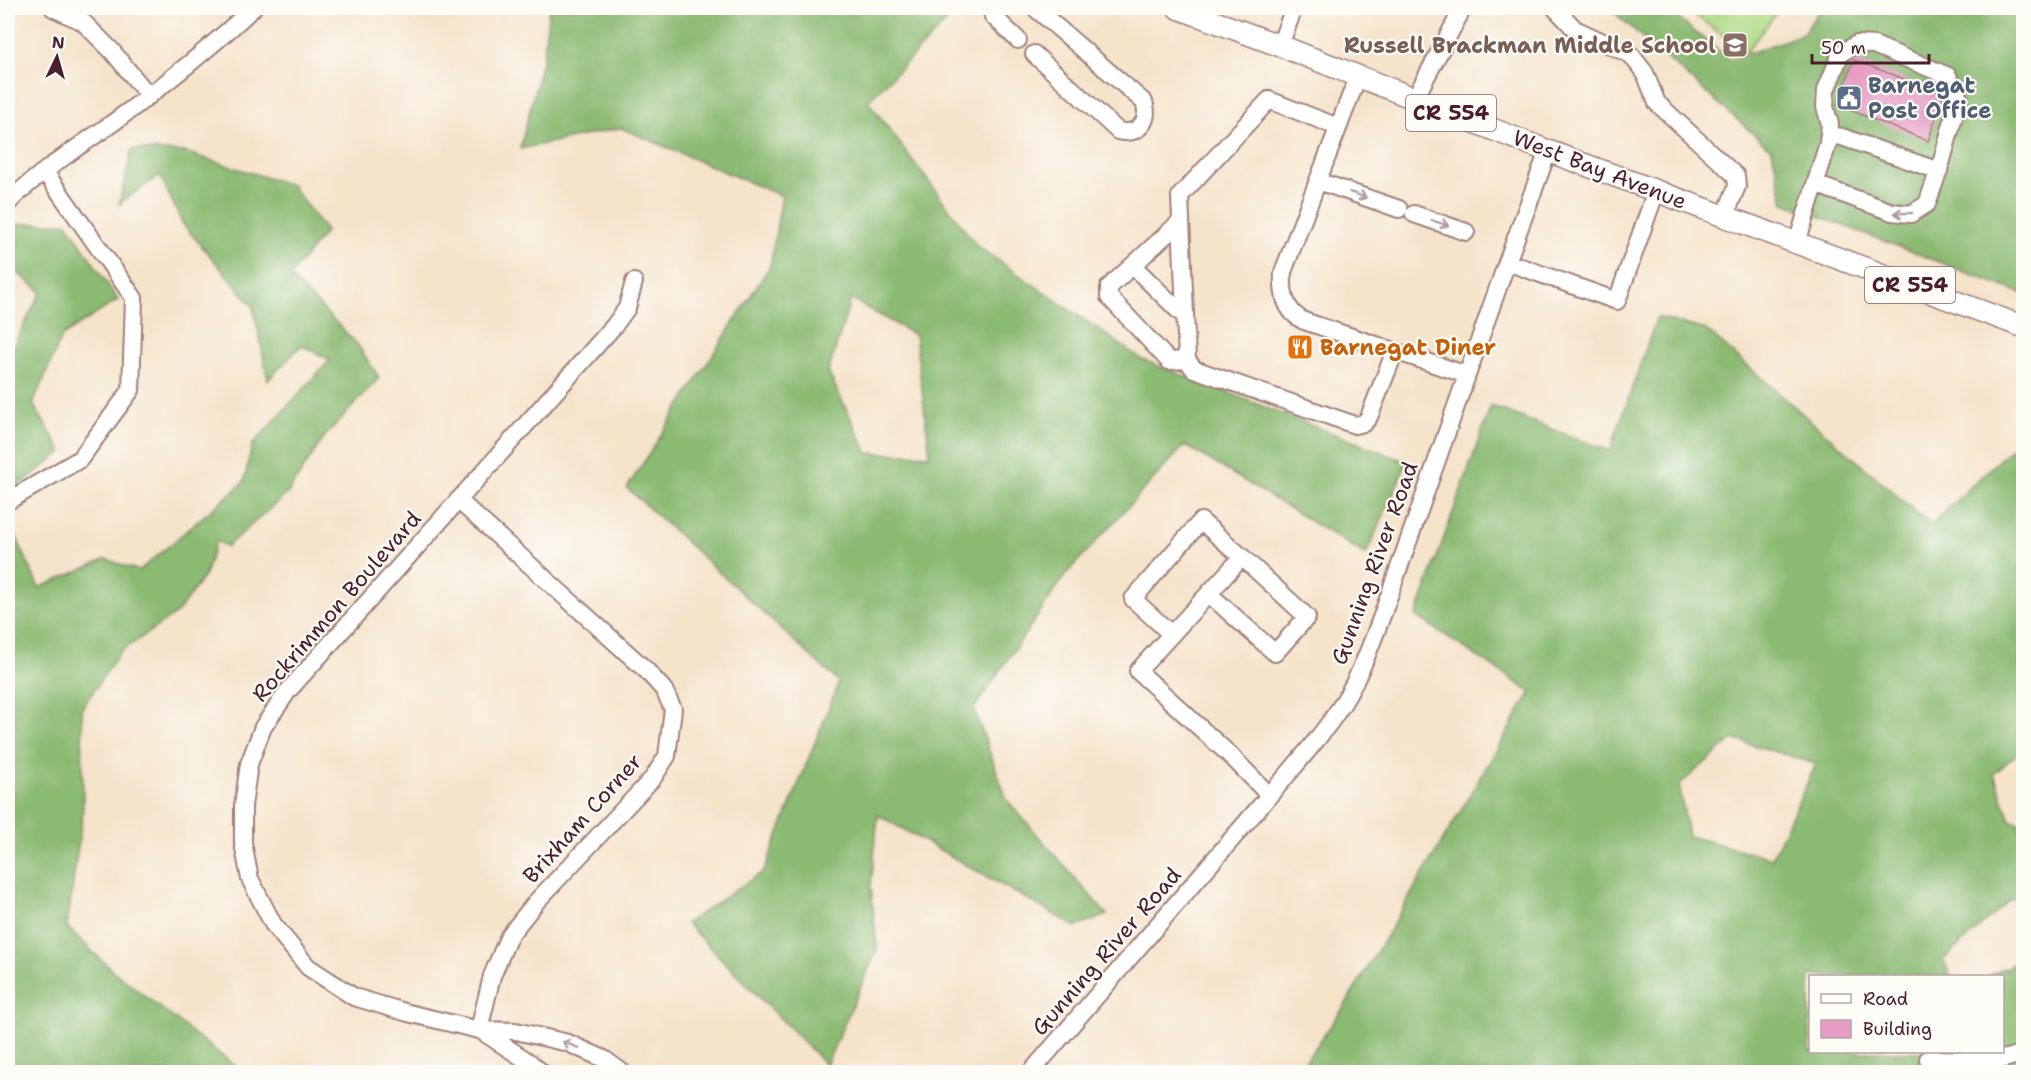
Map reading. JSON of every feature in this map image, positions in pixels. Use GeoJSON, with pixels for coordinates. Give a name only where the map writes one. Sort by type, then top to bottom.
{"type":"FeatureCollection","features":[{"type":"Feature","properties":{"kind":"main road","name":"West Bay Avenue"},"geometry":{"type":"LineString","coordinates":[[1178,8],[1280,45],[1548,151],[2024,327]]}},
{"type":"Feature","properties":{"kind":"street"},"geometry":{"type":"LineString","coordinates":[[53,8],[83,22],[112,51],[149,96]]}},
{"type":"Feature","properties":{"kind":"street"},"geometry":{"type":"LineString","coordinates":[[8,203],[45,172],[207,51],[253,8]]}},
{"type":"Feature","properties":{"kind":"street"},"geometry":{"type":"LineString","coordinates":[[991,8],[993,16],[1018,40]]}},
{"type":"Feature","properties":{"kind":"street"},"geometry":{"type":"LineString","coordinates":[[1034,54],[1118,131],[1126,134],[1135,131],[1146,119],[1147,111],[1144,102],[1035,8]]}},
{"type":"Feature","properties":{"kind":"street"},"geometry":{"type":"LineString","coordinates":[[1280,45],[1294,8]]}},
{"type":"Feature","properties":{"kind":"street"},"geometry":{"type":"LineString","coordinates":[[1415,98],[1463,8]]}},
{"type":"Feature","properties":{"kind":"street"},"geometry":{"type":"LineString","coordinates":[[1555,8],[1575,29],[1631,55],[1646,73],[1657,103],[1736,176],[1737,186],[1725,216]]}},
{"type":"Feature","properties":{"kind":"street"},"geometry":{"type":"LineString","coordinates":[[1797,243],[1815,184],[1828,143],[1826,90],[1841,53],[1857,44],[1874,45],[1919,66],[1948,76],[1959,98],[1939,171],[1927,204],[1911,214],[1892,212],[1815,184]]}},
{"type":"Feature","properties":{"kind":"street"},"geometry":{"type":"LineString","coordinates":[[1358,76],[1283,272],[1282,289],[1286,303],[1295,316],[1304,321],[1467,375]]}},
{"type":"Feature","properties":{"kind":"street"},"geometry":{"type":"LineString","coordinates":[[1338,127],[1269,100],[1180,196],[1187,360],[1194,369],[1355,425],[1364,423],[1369,417],[1395,351]]}},
{"type":"Feature","properties":{"kind":"street"},"geometry":{"type":"LineString","coordinates":[[1829,129],[1842,137],[1939,171]]}},
{"type":"Feature","properties":{"kind":"street","name":"Gunning River Road"},"geometry":{"type":"LineString","coordinates":[[1031,1072],[1294,767],[1336,714],[1364,662],[1548,151]]}},
{"type":"Feature","properties":{"kind":"street"},"geometry":{"type":"LineString","coordinates":[[8,501],[80,459],[130,390],[132,377],[134,297],[45,172]]}},
{"type":"Feature","properties":{"kind":"street"},"geometry":{"type":"LineString","coordinates":[[1318,181],[1466,232]]}},
{"type":"Feature","properties":{"kind":"street"},"geometry":{"type":"LineString","coordinates":[[1507,262],[1617,302],[1656,191]]}},
{"type":"Feature","properties":{"kind":"street"},"geometry":{"type":"LineString","coordinates":[[1181,221],[1109,287],[1109,297],[1169,361],[1187,360]]}},
{"type":"Feature","properties":{"kind":"street"},"geometry":{"type":"LineString","coordinates":[[1133,266],[1180,312],[1185,312]]}},
{"type":"Feature","properties":{"kind":"street","name":"Rockrimmon Boulevard"},"geometry":{"type":"LineString","coordinates":[[622,1072],[604,1059],[568,1043],[516,1031],[479,1030],[354,997],[308,967],[273,924],[250,879],[243,843],[243,806],[249,764],[263,727],[288,691],[614,326],[627,308],[634,282]]}},
{"type":"Feature","properties":{"kind":"street","name":"Brixham Corner"},"geometry":{"type":"LineString","coordinates":[[458,500],[646,670],[664,690],[673,709],[667,756],[652,778],[536,902],[509,936],[492,976],[479,1030]]}},
{"type":"Feature","properties":{"kind":"street"},"geometry":{"type":"LineString","coordinates":[[1171,634],[1133,599],[1201,521],[1307,616],[1275,653],[1209,594]]}},
{"type":"Feature","properties":{"kind":"street"},"geometry":{"type":"LineString","coordinates":[[1242,557],[1138,671],[1269,795]]}},
{"type":"Feature","properties":{"kind":"street","name":"Rockrimmon Boulevard"},"geometry":{"type":"LineString","coordinates":[[479,1030],[541,1072]]}},
{"type":"Feature","properties":{"kind":"street"},"geometry":{"type":"LineString","coordinates":[[1929,1059],[2000,1060],[2024,1053]]}},
{"type":"Feature","properties":{"kind":"green space"},"geometry":{"type":"Polygon","coordinates":[[[549,8],[960,8],[868,101],[977,246],[1143,360],[1407,462],[1366,555],[1185,445],[1066,574],[974,709],[1007,800],[1107,915],[1076,927],[878,815],[871,887],[877,950],[826,1065],[686,923],[764,871],[839,682],[627,488],[770,266],[782,196],[621,128],[520,149],[543,58],[549,8]],[[851,299],[828,372],[868,453],[930,455],[915,335],[851,299]]]}},
{"type":"Feature","properties":{"kind":"green space"},"geometry":{"type":"Polygon","coordinates":[[[1609,8],[1665,8],[1730,60],[1803,34],[1821,8],[2023,8],[2023,294],[1784,203],[1772,150],[1609,8]]]}},
{"type":"Feature","properties":{"kind":"green space"},"geometry":{"type":"Polygon","coordinates":[[[1685,8],[1780,8],[1746,52],[1685,8]]]}},
{"type":"Feature","properties":{"kind":"green space"},"geometry":{"type":"Polygon","coordinates":[[[132,149],[184,152],[291,185],[326,231],[290,276],[357,344],[379,378],[325,436],[286,495],[227,546],[216,541],[205,575],[178,612],[119,653],[82,708],[83,810],[67,927],[114,972],[243,1072],[8,1072],[8,518],[39,588],[106,559],[139,571],[244,482],[252,445],[330,360],[302,345],[268,380],[253,306],[182,223],[160,175],[119,204],[132,149]]]}},
{"type":"Feature","properties":{"kind":"green space"},"geometry":{"type":"Polygon","coordinates":[[[67,223],[118,300],[62,336],[33,404],[62,452],[8,494],[8,356],[41,292],[8,265],[8,237],[19,224],[67,223]]]}},
{"type":"Feature","properties":{"kind":"green space"},"geometry":{"type":"Polygon","coordinates":[[[1657,317],[1706,330],[1931,525],[2023,437],[2023,748],[1994,774],[2010,820],[2023,823],[2023,902],[2011,899],[1943,960],[1950,975],[1809,975],[1809,1053],[2004,1053],[2004,975],[1990,975],[2023,959],[2023,1069],[2016,1072],[1298,1072],[1344,1007],[1531,692],[1416,616],[1491,406],[1610,451],[1657,317]],[[1733,739],[1679,785],[1688,836],[1772,858],[1816,764],[1733,739]]]}},
{"type":"Feature","properties":{"kind":"building"},"geometry":{"type":"Polygon","coordinates":[[[1854,60],[1944,94],[1928,141],[1837,105],[1854,60]]]}},
{"type":"Feature","properties":{"kind":"place","name":"Russell Brackman Middle School"},"geometry":{"type":"Point","coordinates":[1735,45]}},
{"type":"Feature","properties":{"kind":"place","name":"Barnegat Post Office"},"geometry":{"type":"Point","coordinates":[1849,98]}},
{"type":"Feature","properties":{"kind":"place","name":"Barnegat Diner"},"geometry":{"type":"Point","coordinates":[1300,347]}}]}
